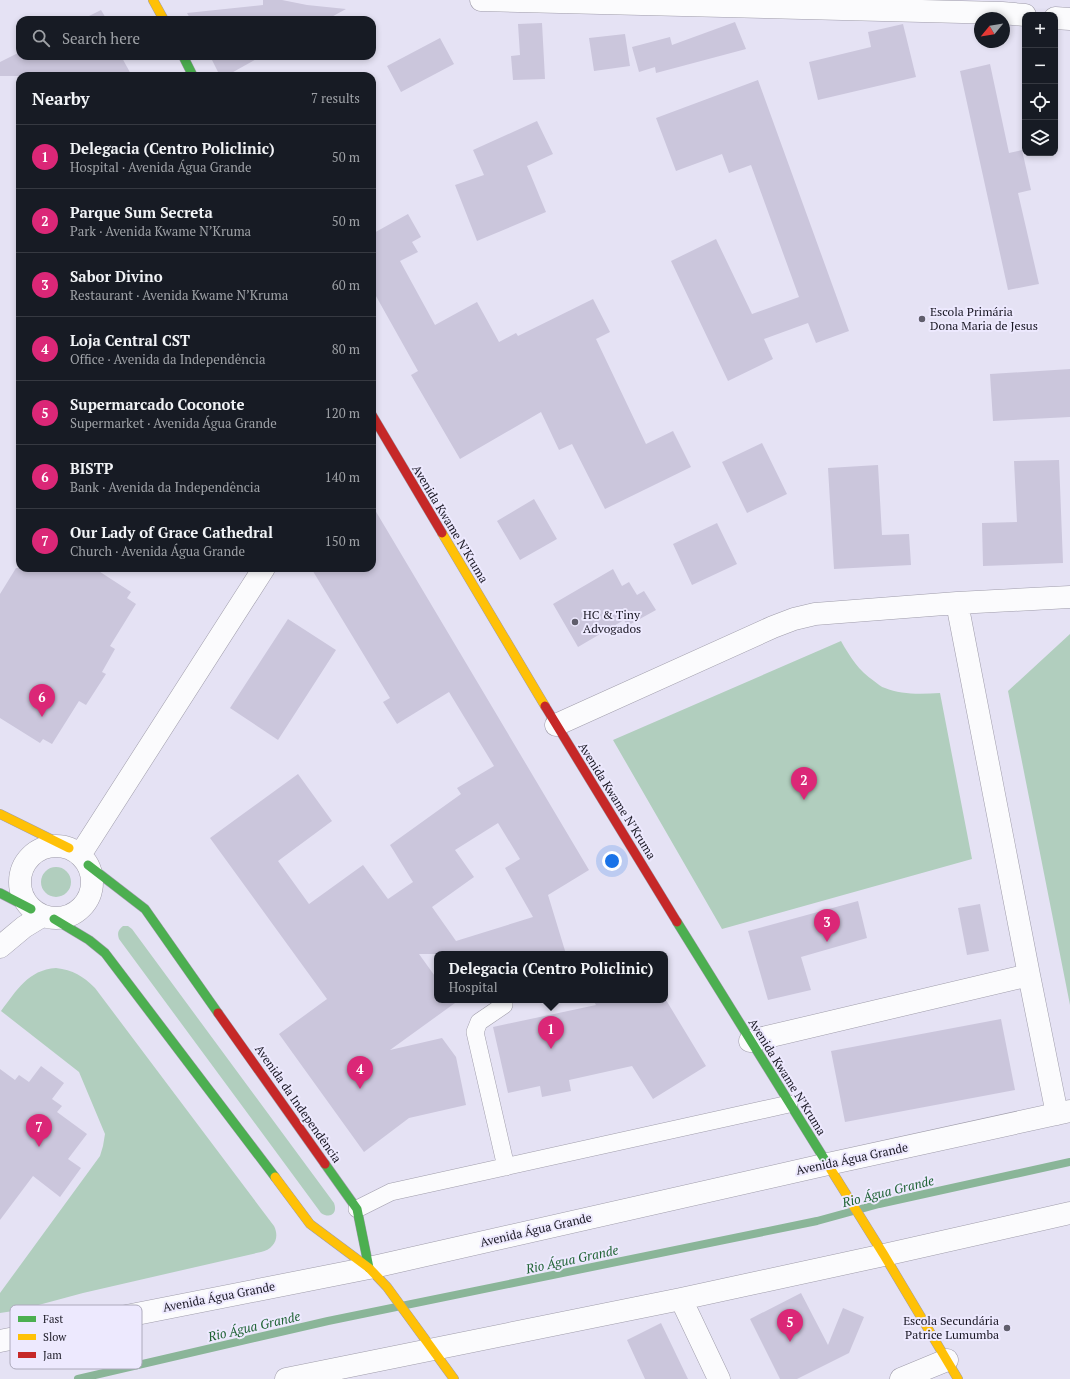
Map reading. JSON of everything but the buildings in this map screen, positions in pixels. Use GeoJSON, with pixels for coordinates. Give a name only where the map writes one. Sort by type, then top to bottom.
{"type":"FeatureCollection","features":[{"type":"Feature","properties":{"kind":"street"},"geometry":{"type":"LineString","coordinates":[[153,0],[162,16]]}},
{"type":"Feature","properties":{"kind":"street"},"geometry":{"type":"LineString","coordinates":[[480,0],[1022,15]]}},
{"type":"Feature","properties":{"kind":"street"},"geometry":{"type":"LineString","coordinates":[[1058,18],[1070,19]]}},
{"type":"Feature","properties":{"kind":"street"},"geometry":{"type":"LineString","coordinates":[[184,60],[191,72]]}},
{"type":"Feature","properties":{"kind":"street","name":"Avenida Kwame N’Kruma"},"geometry":{"type":"LineString","coordinates":[[376,422],[556,725],[750,1041],[884,1255],[958,1379]]}},
{"type":"Feature","properties":{"kind":"street"},"geometry":{"type":"LineString","coordinates":[[79,856],[261,572]]}},
{"type":"Feature","properties":{"kind":"street"},"geometry":{"type":"LineString","coordinates":[[556,725],[773,627],[794,619],[815,614],[957,603],[1070,597]]}},
{"type":"Feature","properties":{"kind":"street"},"geometry":{"type":"LineString","coordinates":[[957,603],[1028,975],[1063,1112]]}},
{"type":"Feature","properties":{"kind":"street","name":"Avenida da Independência"},"geometry":{"type":"LineString","coordinates":[[0,814],[79,856],[146,909],[357,1209],[369,1268]]}},
{"type":"Feature","properties":{"kind":"street"},"geometry":{"type":"LineString","coordinates":[[0,947],[24,927],[43,915],[67,916],[78,911],[87,902],[91,890],[92,877],[79,856],[57,846],[44,847],[33,853],[25,863],[20,874],[20,887],[24,899],[43,915]]}},
{"type":"Feature","properties":{"kind":"street"},"geometry":{"type":"LineString","coordinates":[[0,893],[83,936],[105,953],[310,1224],[369,1268],[387,1287],[454,1379]]}},
{"type":"Feature","properties":{"kind":"street"},"geometry":{"type":"LineString","coordinates":[[750,1041],[1028,975]]}},
{"type":"Feature","properties":{"kind":"street","name":"Avenida Água Grande"},"geometry":{"type":"LineString","coordinates":[[142,1313],[369,1268],[1063,1112]]}},
{"type":"Feature","properties":{"kind":"street"},"geometry":{"type":"LineString","coordinates":[[286,1379],[681,1299],[1070,1213]]}},
{"type":"Feature","properties":{"kind":"street"},"geometry":{"type":"LineString","coordinates":[[681,1299],[719,1379]]}},
{"type":"Feature","properties":{"kind":"street","name":"Avenida Água Grande"},"geometry":{"type":"LineString","coordinates":[[0,1341],[10,1339]]}},
{"type":"Feature","properties":{"kind":"street"},"geometry":{"type":"LineString","coordinates":[[901,1379],[947,1360]]}},
{"type":"Feature","properties":{"kind":"lane"},"geometry":{"type":"LineString","coordinates":[[504,1005],[479,1022],[475,1032],[506,1167]]}},
{"type":"Feature","properties":{"kind":"lane"},"geometry":{"type":"LineString","coordinates":[[357,1209],[392,1192],[789,1104]]}},
{"type":"Feature","properties":{"kind":"green space"},"geometry":{"type":"Polygon","coordinates":[[[1070,634],[1070,1005],[1008,691],[1070,634]]]}},
{"type":"Feature","properties":{"kind":"green space"},"geometry":{"type":"Polygon","coordinates":[[[841,641],[859,668],[882,687],[905,693],[940,693],[972,859],[722,929],[613,740],[841,641]]]}},
{"type":"Feature","properties":{"kind":"green space"},"geometry":{"type":"Polygon","coordinates":[[[56,867],[67,871],[71,882],[67,893],[56,897],[45,893],[41,882],[45,871],[56,867]]]}},
{"type":"Feature","properties":{"kind":"green space"},"geometry":{"type":"Polygon","coordinates":[[[123,926],[128,926],[132,929],[334,1203],[334,1213],[327,1216],[321,1213],[119,939],[118,932],[123,926]]]}},
{"type":"Feature","properties":{"kind":"green space"},"geometry":{"type":"Polygon","coordinates":[[[56,968],[68,970],[86,980],[95,988],[274,1226],[276,1230],[276,1239],[272,1246],[266,1251],[83,1293],[39,1305],[10,1305],[10,1312],[0,1313],[0,1293],[100,1156],[105,1134],[79,1072],[1,1011],[24,982],[46,970],[56,968]]]}},
{"type":"Feature","properties":{"kind":"waterway","name":"Rio Água Grande"},"geometry":{"type":"LineString","coordinates":[[142,1364],[328,1321],[817,1221],[879,1204],[1070,1162]]}},
{"type":"Feature","properties":{"kind":"waterway","name":"Rio Água Grande"},"geometry":{"type":"LineString","coordinates":[[78,1379],[121,1369]]}},
{"type":"Feature","properties":{"kind":"traffic: fast"},"geometry":{"type":"LineString","coordinates":[[185,60],[191,72]]}},
{"type":"Feature","properties":{"kind":"traffic: fast"},"geometry":{"type":"LineString","coordinates":[[88,865],[145,909],[218,1013]]}},
{"type":"Feature","properties":{"kind":"traffic: fast"},"geometry":{"type":"LineString","coordinates":[[0,893],[31,909]]}},
{"type":"Feature","properties":{"kind":"traffic: fast"},"geometry":{"type":"LineString","coordinates":[[54,919],[89,940],[105,953],[275,1177]]}},
{"type":"Feature","properties":{"kind":"traffic: fast"},"geometry":{"type":"LineString","coordinates":[[677,922],[828,1165]]}},
{"type":"Feature","properties":{"kind":"traffic: fast"},"geometry":{"type":"LineString","coordinates":[[325,1164],[357,1209],[369,1268]]}},
{"type":"Feature","properties":{"kind":"traffic: slow"},"geometry":{"type":"LineString","coordinates":[[153,0],[162,16]]}},
{"type":"Feature","properties":{"kind":"traffic: slow"},"geometry":{"type":"LineString","coordinates":[[442,533],[545,706]]}},
{"type":"Feature","properties":{"kind":"traffic: slow"},"geometry":{"type":"LineString","coordinates":[[0,814],[69,848]]}},
{"type":"Feature","properties":{"kind":"traffic: slow"},"geometry":{"type":"LineString","coordinates":[[828,1165],[958,1379]]}},
{"type":"Feature","properties":{"kind":"traffic: slow"},"geometry":{"type":"LineString","coordinates":[[275,1177],[310,1224],[369,1268],[387,1287],[454,1379]]}},
{"type":"Feature","properties":{"kind":"traffic: jam"},"geometry":{"type":"LineString","coordinates":[[376,422],[442,533]]}},
{"type":"Feature","properties":{"kind":"traffic: jam"},"geometry":{"type":"LineString","coordinates":[[545,706],[677,922]]}},
{"type":"Feature","properties":{"kind":"traffic: jam"},"geometry":{"type":"LineString","coordinates":[[218,1013],[325,1164]]}},
{"type":"Feature","properties":{"kind":"place","name":"Escola Primária Dona Maria de Jesus"},"geometry":{"type":"Point","coordinates":[922,319]}},
{"type":"Feature","properties":{"kind":"place","name":"HC & Tiny Advogados"},"geometry":{"type":"Point","coordinates":[575,622]}},
{"type":"Feature","properties":{"kind":"place","name":"BISTP"},"geometry":{"type":"Point","coordinates":[42,717]}},
{"type":"Feature","properties":{"kind":"place","name":"Parque Sum Secreta"},"geometry":{"type":"Point","coordinates":[804,800]}},
{"type":"Feature","properties":{"kind":"place","name":"Sabor Divino"},"geometry":{"type":"Point","coordinates":[827,942]}},
{"type":"Feature","properties":{"kind":"place","name":"Delegacia (Centro Policlinic)"},"geometry":{"type":"Point","coordinates":[551,1049]}},
{"type":"Feature","properties":{"kind":"place","name":"Loja Central CST"},"geometry":{"type":"Point","coordinates":[360,1089]}},
{"type":"Feature","properties":{"kind":"place","name":"Our Lady of Grace Cathedral"},"geometry":{"type":"Point","coordinates":[39,1147]}},
{"type":"Feature","properties":{"kind":"place","name":"Escola Secundária Patrice Lumumba"},"geometry":{"type":"Point","coordinates":[1007,1328]}},
{"type":"Feature","properties":{"kind":"place","name":"Supermarcado Coconote"},"geometry":{"type":"Point","coordinates":[790,1342]}}]}
